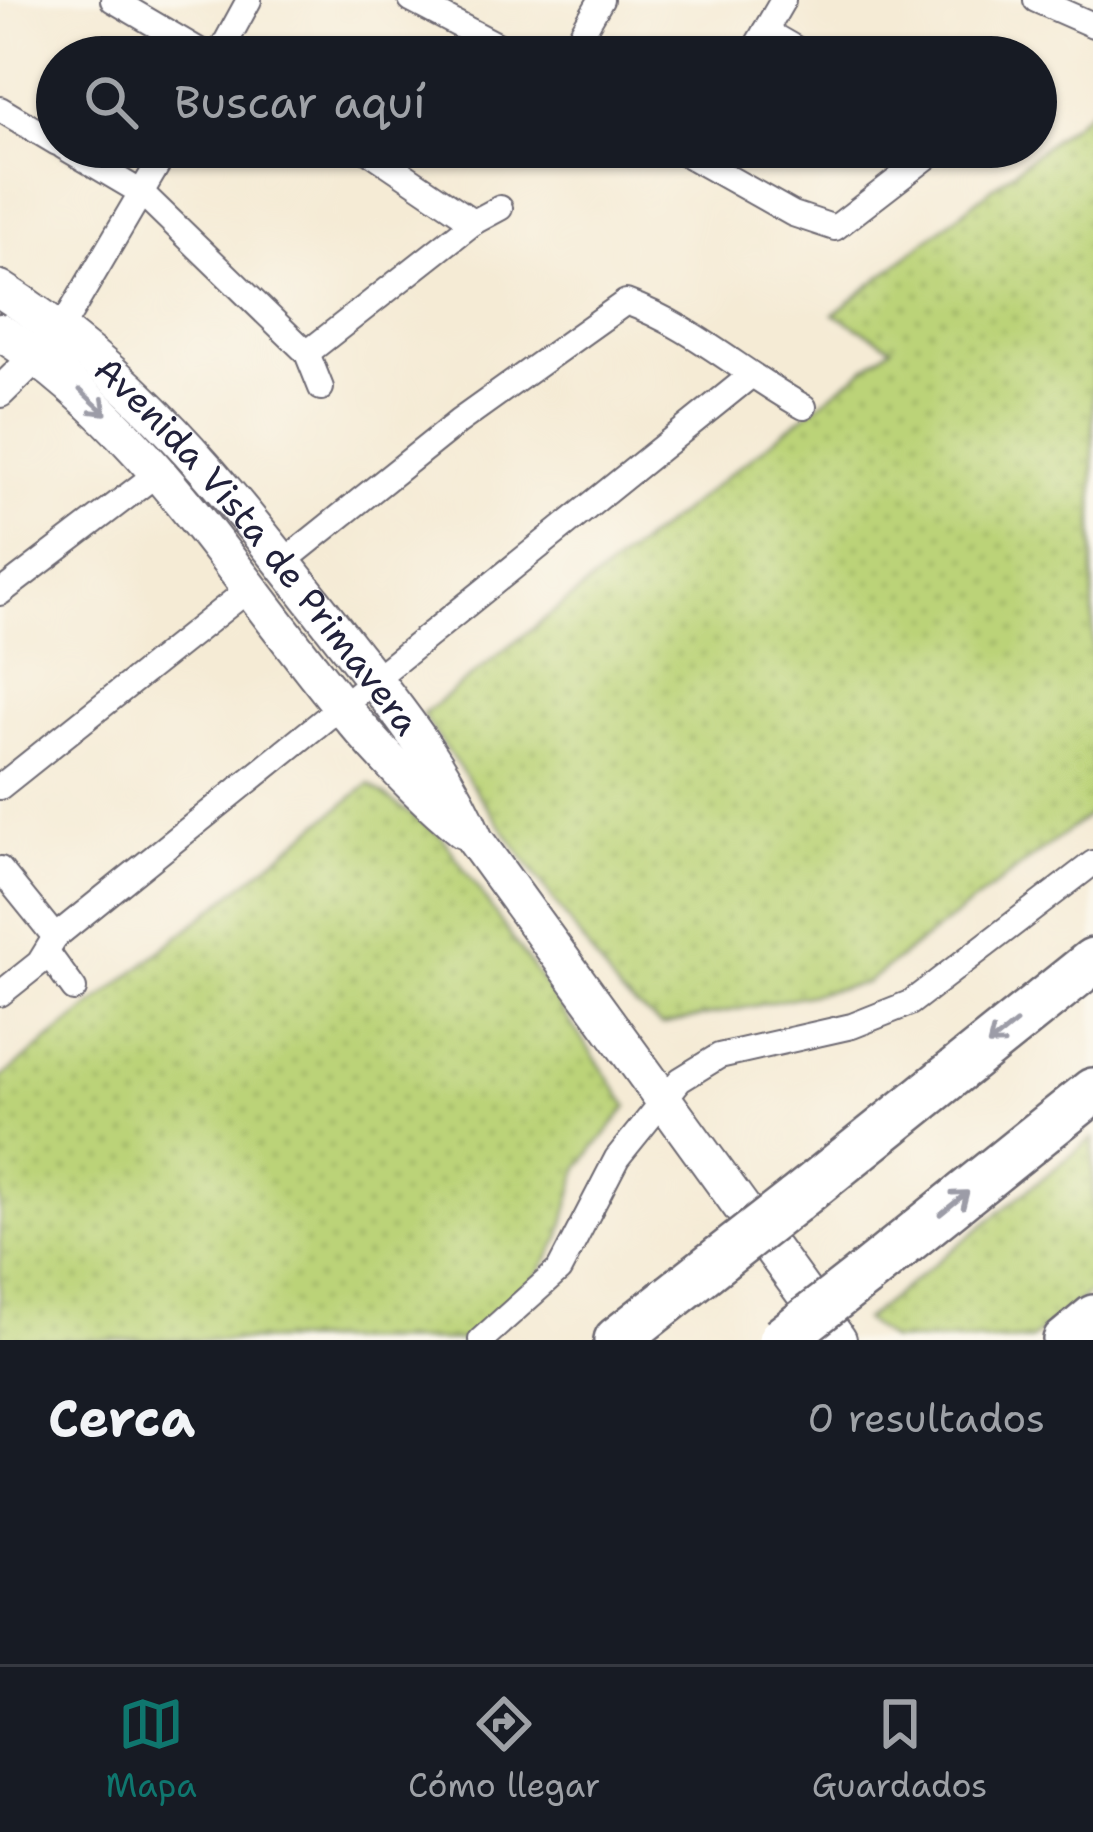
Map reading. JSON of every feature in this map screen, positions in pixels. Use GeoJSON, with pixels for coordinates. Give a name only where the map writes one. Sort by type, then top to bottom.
{"type":"FeatureCollection","features":[{"type":"Feature","properties":{"kind":"highway"},"geometry":{"type":"LineString","coordinates":[[617,1340],[1093,961]]}},
{"type":"Feature","properties":{"kind":"highway"},"geometry":{"type":"LineString","coordinates":[[781,1340],[1093,1091]]}},
{"type":"Feature","properties":{"kind":"main road","name":"Avenida Vista de Primavera"},"geometry":{"type":"LineString","coordinates":[[0,290],[159,472],[342,702],[412,783],[475,840]]}},
{"type":"Feature","properties":{"kind":"main road","name":"Avenida Vista de Primavera"},"geometry":{"type":"LineString","coordinates":[[0,332],[50,343],[141,395],[282,563],[441,772],[475,840],[838,1340]]}},
{"type":"Feature","properties":{"kind":"street"},"geometry":{"type":"LineString","coordinates":[[113,0],[177,36]]}},
{"type":"Feature","properties":{"kind":"street"},"geometry":{"type":"LineString","coordinates":[[580,36],[601,0]]}},
{"type":"Feature","properties":{"kind":"street"},"geometry":{"type":"LineString","coordinates":[[763,36],[784,0]]}},
{"type":"Feature","properties":{"kind":"street"},"geometry":{"type":"LineString","coordinates":[[1036,0],[1093,25]]}},
{"type":"Feature","properties":{"kind":"street"},"geometry":{"type":"LineString","coordinates":[[423,2],[483,36]]}},
{"type":"Feature","properties":{"kind":"street"},"geometry":{"type":"LineString","coordinates":[[227,36],[246,4]]}},
{"type":"Feature","properties":{"kind":"street"},"geometry":{"type":"LineString","coordinates":[[766,31],[774,36]]}},
{"type":"Feature","properties":{"kind":"street"},"geometry":{"type":"LineString","coordinates":[[0,109],[36,130]]}},
{"type":"Feature","properties":{"kind":"street"},"geometry":{"type":"LineString","coordinates":[[100,168],[142,193],[307,353],[321,388]]}},
{"type":"Feature","properties":{"kind":"street"},"geometry":{"type":"LineString","coordinates":[[0,392],[50,343],[156,168]]}},
{"type":"Feature","properties":{"kind":"street"},"geometry":{"type":"LineString","coordinates":[[394,168],[474,222]]}},
{"type":"Feature","properties":{"kind":"street"},"geometry":{"type":"LineString","coordinates":[[717,168],[793,214],[835,228],[913,168]]}},
{"type":"Feature","properties":{"kind":"street"},"geometry":{"type":"LineString","coordinates":[[307,353],[474,222],[500,208]]}},
{"type":"Feature","properties":{"kind":"street"},"geometry":{"type":"LineString","coordinates":[[282,563],[611,308],[626,302],[657,315],[749,377],[804,407]]}},
{"type":"Feature","properties":{"kind":"street"},"geometry":{"type":"LineString","coordinates":[[0,994],[51,944],[342,702],[749,377]]}},
{"type":"Feature","properties":{"kind":"street"},"geometry":{"type":"LineString","coordinates":[[0,593],[159,472]]}},
{"type":"Feature","properties":{"kind":"street"},"geometry":{"type":"LineString","coordinates":[[0,787],[250,588]]}},
{"type":"Feature","properties":{"kind":"street"},"geometry":{"type":"LineString","coordinates":[[482,1340],[559,1270],[600,1184],[660,1100],[719,1056],[852,1026],[910,1003],[1093,863]]}},
{"type":"Feature","properties":{"kind":"street"},"geometry":{"type":"LineString","coordinates":[[0,869],[51,944],[74,989]]}},
{"type":"Feature","properties":{"kind":"green space"},"geometry":{"type":"Polygon","coordinates":[[[1093,108],[1093,812],[866,983],[661,1025],[621,995],[422,715],[892,347],[834,314],[1018,168],[1057,168],[1057,137],[1093,108]]]}},
{"type":"Feature","properties":{"kind":"green space"},"geometry":{"type":"Polygon","coordinates":[[[369,784],[442,837],[628,1106],[579,1167],[560,1238],[529,1290],[466,1340],[0,1340],[0,1079],[369,784]]]}},
{"type":"Feature","properties":{"kind":"green space"},"geometry":{"type":"Polygon","coordinates":[[[1093,1138],[1093,1290],[1030,1340],[891,1340],[864,1320],[1093,1138]]]}}]}
